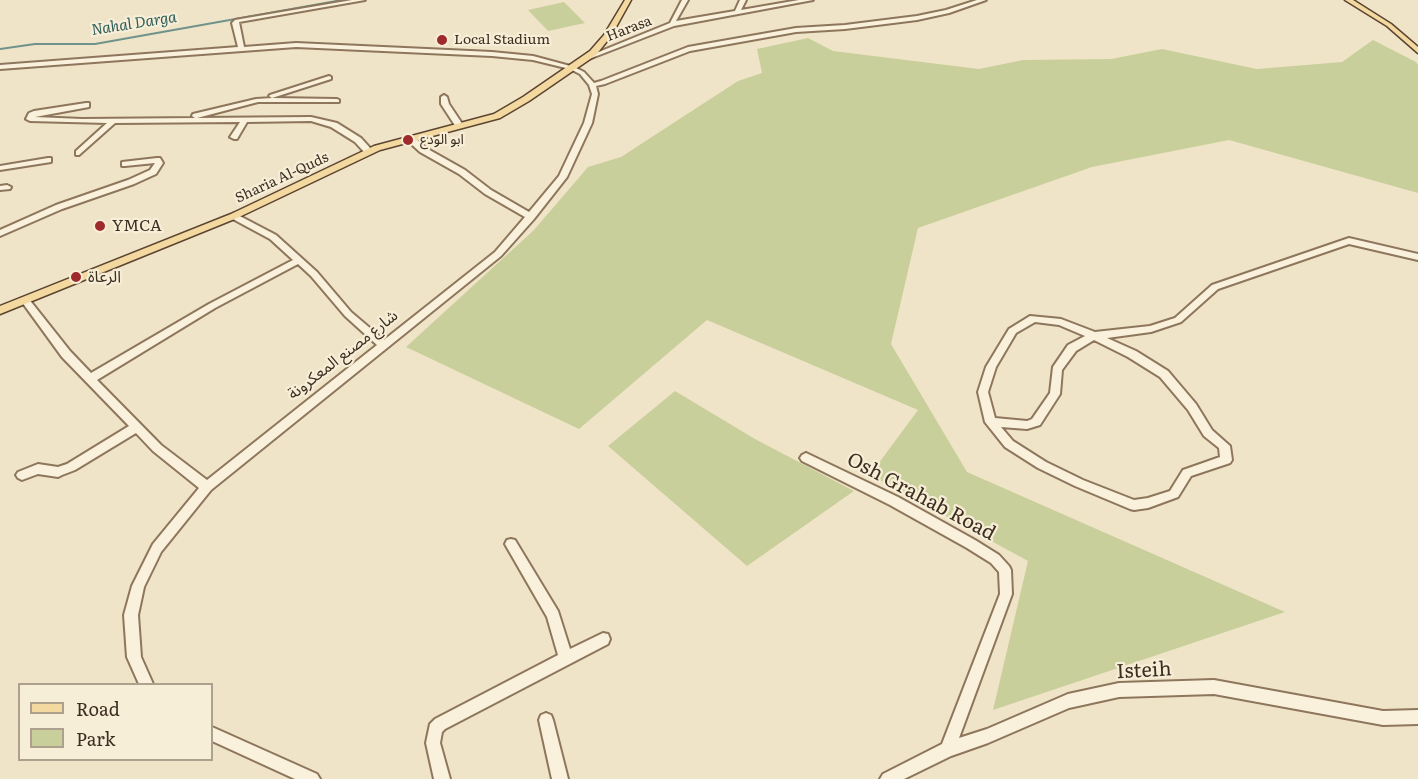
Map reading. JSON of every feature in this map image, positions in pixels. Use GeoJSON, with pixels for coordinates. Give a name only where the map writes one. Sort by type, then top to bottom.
{"type":"FeatureCollection","features":[{"type":"Feature","properties":{"kind":"main road","name":"Sharia Al-Quds"},"geometry":{"type":"LineString","coordinates":[[0,310],[234,216],[368,151],[497,116],[587,58],[607,36],[628,0]]}},
{"type":"Feature","properties":{"kind":"main road"},"geometry":{"type":"LineString","coordinates":[[1348,0],[1389,26],[1418,51]]}},
{"type":"Feature","properties":{"kind":"street"},"geometry":{"type":"LineString","coordinates":[[242,48],[235,23],[237,21],[362,0]]}},
{"type":"Feature","properties":{"kind":"street"},"geometry":{"type":"LineString","coordinates":[[672,24],[685,0]]}},
{"type":"Feature","properties":{"kind":"street"},"geometry":{"type":"LineString","coordinates":[[737,12],[743,0]]}},
{"type":"Feature","properties":{"kind":"street","name":"Harasa"},"geometry":{"type":"LineString","coordinates":[[587,58],[672,24],[810,0]]}},
{"type":"Feature","properties":{"kind":"street"},"geometry":{"type":"LineString","coordinates":[[0,67],[296,45],[533,58],[572,68],[582,73],[592,85],[603,83],[688,49],[796,30],[845,27],[917,18],[947,12],[983,0]]}},
{"type":"Feature","properties":{"kind":"street"},"geometry":{"type":"LineString","coordinates":[[179,121],[329,78]]}},
{"type":"Feature","properties":{"kind":"street","name":"شارع مصنع المعكرونة"},"geometry":{"type":"LineString","coordinates":[[146,683],[134,657],[131,615],[138,585],[157,548],[207,487],[484,267],[531,217],[563,177],[588,123],[595,94],[592,85]]}},
{"type":"Feature","properties":{"kind":"street"},"geometry":{"type":"LineString","coordinates":[[444,96],[445,104],[459,125]]}},
{"type":"Feature","properties":{"kind":"street"},"geometry":{"type":"LineString","coordinates":[[258,100],[337,101]]}},
{"type":"Feature","properties":{"kind":"street"},"geometry":{"type":"LineString","coordinates":[[86,105],[37,113],[30,119],[113,121],[311,119],[326,122],[357,140],[368,151]]}},
{"type":"Feature","properties":{"kind":"street"},"geometry":{"type":"LineString","coordinates":[[234,137],[245,119]]}},
{"type":"Feature","properties":{"kind":"street"},"geometry":{"type":"LineString","coordinates":[[79,153],[113,121]]}},
{"type":"Feature","properties":{"kind":"street"},"geometry":{"type":"LineString","coordinates":[[410,138],[423,150],[462,172],[488,192],[531,217]]}},
{"type":"Feature","properties":{"kind":"street"},"geometry":{"type":"LineString","coordinates":[[0,168],[48,160]]}},
{"type":"Feature","properties":{"kind":"street"},"geometry":{"type":"LineString","coordinates":[[0,233],[59,207],[153,172],[159,163],[157,160],[125,164]]}},
{"type":"Feature","properties":{"kind":"street"},"geometry":{"type":"LineString","coordinates":[[234,216],[273,237],[314,274],[348,314],[384,346]]}},
{"type":"Feature","properties":{"kind":"street"},"geometry":{"type":"LineString","coordinates":[[990,422],[1027,425],[1036,422],[1055,394],[1057,370],[1063,358],[1072,348],[1094,336],[1151,329],[1178,320],[1215,287],[1349,241],[1418,257]]}},
{"type":"Feature","properties":{"kind":"street"},"geometry":{"type":"LineString","coordinates":[[90,379],[212,306],[299,260]]}},
{"type":"Feature","properties":{"kind":"street"},"geometry":{"type":"LineString","coordinates":[[25,300],[66,354],[157,448],[207,487]]}},
{"type":"Feature","properties":{"kind":"street"},"geometry":{"type":"LineString","coordinates":[[1033,318],[1061,322],[1094,336],[1132,354],[1164,374],[1192,407],[1208,433],[1224,446],[1226,460],[1187,473],[1174,494],[1148,504],[1134,505],[1042,465],[1009,444],[990,422],[983,392],[991,367],[1012,331],[1033,318]]}},
{"type":"Feature","properties":{"kind":"street"},"geometry":{"type":"LineString","coordinates":[[22,475],[38,469],[58,472],[71,467],[138,427]]}},
{"type":"Feature","properties":{"kind":"street","name":"Osh Grahab Road"},"geometry":{"type":"LineString","coordinates":[[806,458],[894,501],[971,544],[995,560],[1005,570],[1006,594],[948,749]]}},
{"type":"Feature","properties":{"kind":"street"},"geometry":{"type":"LineString","coordinates":[[511,544],[553,615],[566,658]]}},
{"type":"Feature","properties":{"kind":"street"},"geometry":{"type":"LineString","coordinates":[[442,779],[433,743],[435,729],[440,724],[603,639]]}},
{"type":"Feature","properties":{"kind":"street","name":"Isteih"},"geometry":{"type":"LineString","coordinates":[[888,779],[948,749],[988,736],[1068,701],[1119,690],[1214,687],[1383,718],[1418,717]]}},
{"type":"Feature","properties":{"kind":"street"},"geometry":{"type":"LineString","coordinates":[[546,720],[560,779]]}},
{"type":"Feature","properties":{"kind":"street"},"geometry":{"type":"LineString","coordinates":[[213,734],[312,779]]}},
{"type":"Feature","properties":{"kind":"green space"},"geometry":{"type":"Polygon","coordinates":[[[564,2],[585,23],[548,31],[528,10],[564,2]]]}},
{"type":"Feature","properties":{"kind":"green space"},"geometry":{"type":"Polygon","coordinates":[[[808,38],[833,51],[979,69],[1023,60],[1111,59],[1162,49],[1257,69],[1342,62],[1373,40],[1416,62],[1418,65],[1418,193],[1229,140],[1092,167],[918,228],[891,344],[967,472],[1285,612],[993,710],[1028,561],[870,475],[918,410],[707,320],[579,429],[406,347],[534,230],[588,167],[621,157],[738,81],[762,73],[757,49],[808,38]]]}},
{"type":"Feature","properties":{"kind":"green space"},"geometry":{"type":"Polygon","coordinates":[[[675,391],[755,439],[854,491],[747,566],[608,446],[675,391]]]}},
{"type":"Feature","properties":{"kind":"waterway","name":"Nahal Darga"},"geometry":{"type":"LineString","coordinates":[[0,49],[35,44],[95,44],[342,0]]}},
{"type":"Feature","properties":{"kind":"place","name":"Local Stadium"},"geometry":{"type":"Point","coordinates":[442,40]}},
{"type":"Feature","properties":{"kind":"place","name":"ابو الودع"},"geometry":{"type":"Point","coordinates":[408,140]}},
{"type":"Feature","properties":{"kind":"place","name":"YMCA"},"geometry":{"type":"Point","coordinates":[100,226]}},
{"type":"Feature","properties":{"kind":"place","name":"الرعاة"},"geometry":{"type":"Point","coordinates":[76,277]}}]}
